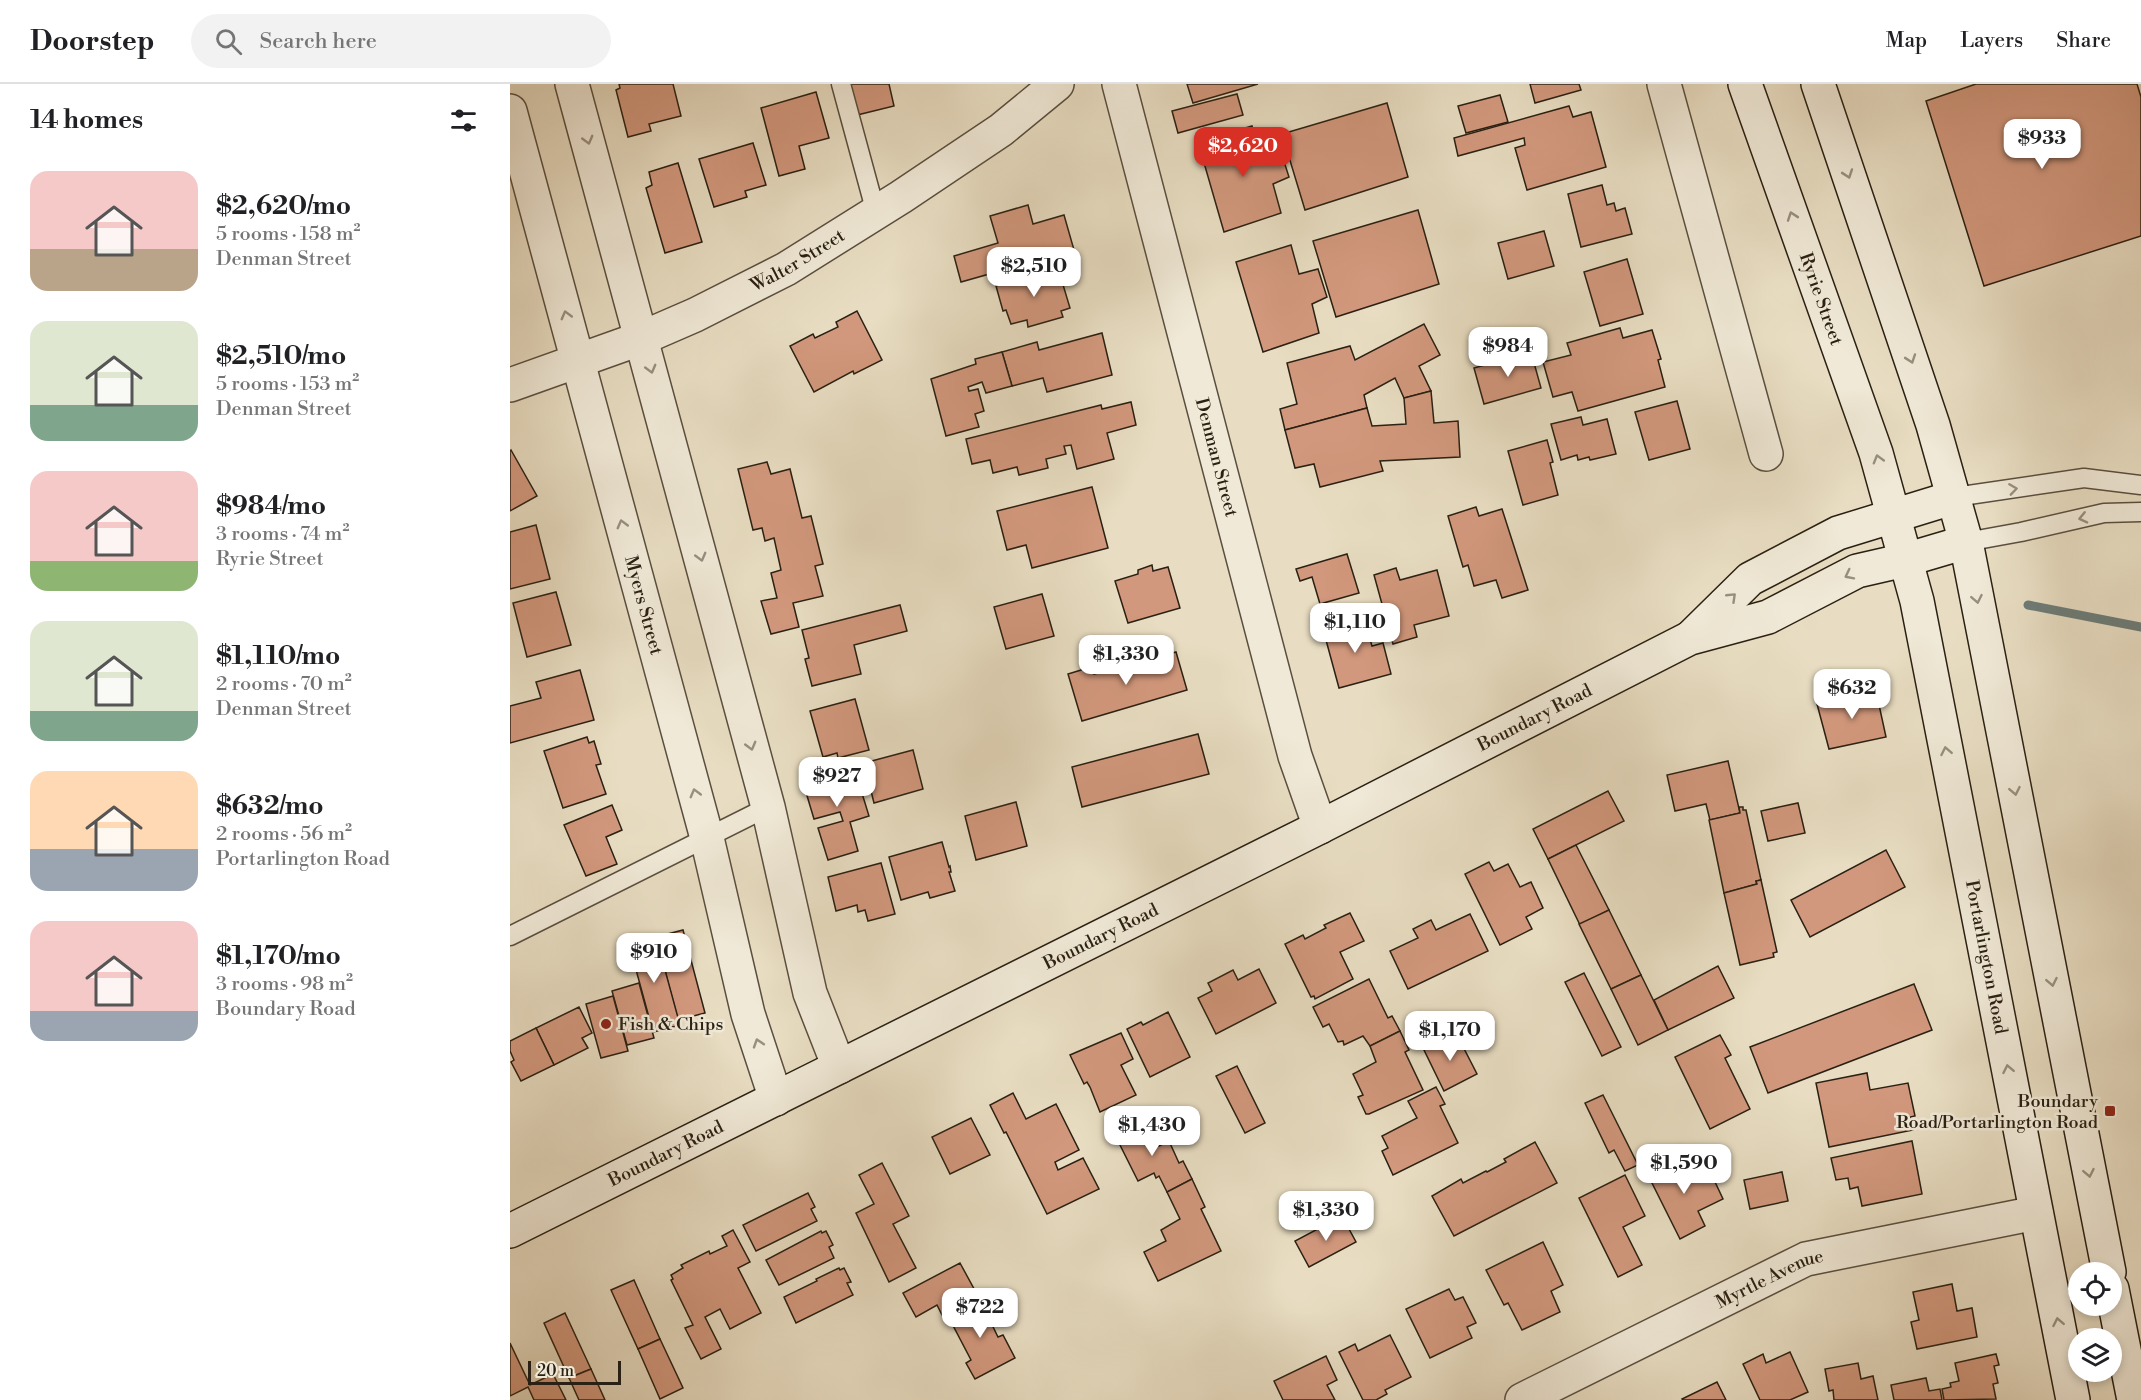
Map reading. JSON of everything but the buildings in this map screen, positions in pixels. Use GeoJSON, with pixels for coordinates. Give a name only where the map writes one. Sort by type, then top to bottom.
{"type":"FeatureCollection","features":[{"type":"Feature","properties":{"kind":"main road"},"geometry":{"type":"LineString","coordinates":[[572,84],[768,807],[810,993],[839,1067]]}},
{"type":"Feature","properties":{"kind":"main road","name":"Walter Street"},"geometry":{"type":"LineString","coordinates":[[510,385],[642,338],[786,269],[876,213],[1001,130],[1057,84]]}},
{"type":"Feature","properties":{"kind":"main road","name":"Denman Street"},"geometry":{"type":"LineString","coordinates":[[1119,84],[1295,756],[1320,827]]}},
{"type":"Feature","properties":{"kind":"main road"},"geometry":{"type":"LineString","coordinates":[[1664,84],[1766,454]]}},
{"type":"Feature","properties":{"kind":"main road","name":"Ryrie Street"},"geometry":{"type":"LineString","coordinates":[[1745,84],[1876,453],[1893,516]]}},
{"type":"Feature","properties":{"kind":"main road"},"geometry":{"type":"LineString","coordinates":[[1818,84],[1955,497],[1966,542],[2107,1262]]}},
{"type":"Feature","properties":{"kind":"main road","name":"Myers Street"},"geometry":{"type":"LineString","coordinates":[[510,111],[707,838],[748,1014],[776,1099]]}},
{"type":"Feature","properties":{"kind":"main road","name":"Boundary Road"},"geometry":{"type":"LineString","coordinates":[[1690,638],[1750,579],[1838,533],[1955,497]]}},
{"type":"Feature","properties":{"kind":"main road","name":"Portarlington Road"},"geometry":{"type":"LineString","coordinates":[[1893,516],[1919,613],[2073,1400]]}},
{"type":"Feature","properties":{"kind":"main road","name":"Boundary Road"},"geometry":{"type":"LineString","coordinates":[[510,1231],[1320,827],[1690,638],[1768,617],[1857,571],[1966,542]]}},
{"type":"Feature","properties":{"kind":"main road","name":"Myrtle Avenue"},"geometry":{"type":"LineString","coordinates":[[1522,1400],[1806,1259],[2036,1213]]}},
{"type":"Feature","properties":{"kind":"main road"},"geometry":{"type":"LineString","coordinates":[[2117,1316],[2134,1400]]}},
{"type":"Feature","properties":{"kind":"lane"},"geometry":{"type":"LineString","coordinates":[[841,84],[876,213]]}},
{"type":"Feature","properties":{"kind":"lane"},"geometry":{"type":"LineString","coordinates":[[1955,497],[2084,478],[2141,485]]}},
{"type":"Feature","properties":{"kind":"lane"},"geometry":{"type":"LineString","coordinates":[[1966,542],[2104,513],[2141,512]]}},
{"type":"Feature","properties":{"kind":"lane"},"geometry":{"type":"LineString","coordinates":[[510,936],[768,807]]}},
{"type":"Feature","properties":{"kind":"waterway"},"geometry":{"type":"LineString","coordinates":[[2028,605],[2141,627]]}},
{"type":"Feature","properties":{"kind":"place","name":"Fish & Chips"},"geometry":{"type":"Point","coordinates":[606,1024]}},
{"type":"Feature","properties":{"kind":"place","name":"Boundary Road/Portarlington Road"},"geometry":{"type":"Point","coordinates":[2110,1111]}}]}
